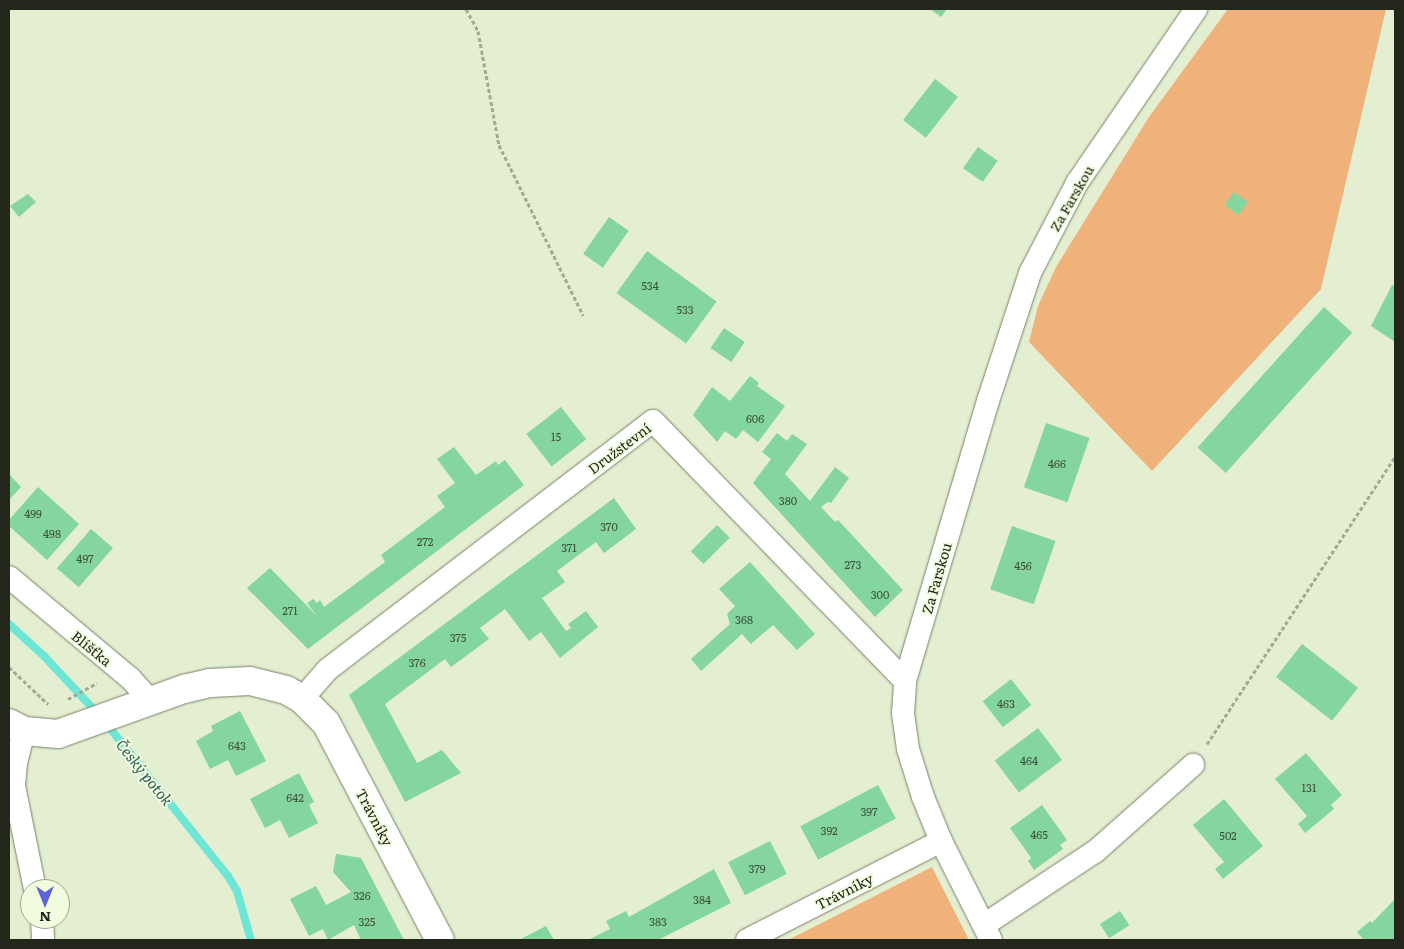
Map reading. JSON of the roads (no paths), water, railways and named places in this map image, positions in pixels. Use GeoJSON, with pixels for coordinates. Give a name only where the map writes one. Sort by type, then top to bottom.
{"type":"FeatureCollection","features":[{"type":"Feature","properties":{"kind":"street","name":"Za Farskou"},"geometry":{"type":"LineString","coordinates":[[1193,765],[1096,851],[988,933],[941,842],[908,749],[903,712],[906,681],[988,402],[1030,273],[1077,183],[1196,9]]}},
{"type":"Feature","properties":{"kind":"street","name":"Družstevní"},"geometry":{"type":"LineString","coordinates":[[302,698],[327,670],[653,421],[906,681]]}},
{"type":"Feature","properties":{"kind":"street","name":"Blíšťka"},"geometry":{"type":"LineString","coordinates":[[9,578],[130,678],[151,701]]}},
{"type":"Feature","properties":{"kind":"street"},"geometry":{"type":"LineString","coordinates":[[33,879],[14,786],[17,727],[58,734],[82,728],[184,689],[230,680],[268,683],[302,698]]}},
{"type":"Feature","properties":{"kind":"street","name":"Trávníky"},"geometry":{"type":"LineString","coordinates":[[302,698],[326,723],[440,940]]}},
{"type":"Feature","properties":{"kind":"street","name":"Trávníky"},"geometry":{"type":"LineString","coordinates":[[748,940],[941,842]]}},
{"type":"Feature","properties":{"kind":"waterway","name":"Český potok"},"geometry":{"type":"LineString","coordinates":[[9,624],[44,656],[98,714]]}},
{"type":"Feature","properties":{"kind":"waterway","name":"Český potok"},"geometry":{"type":"LineString","coordinates":[[105,722],[228,876],[237,891],[251,940]]}}]}
